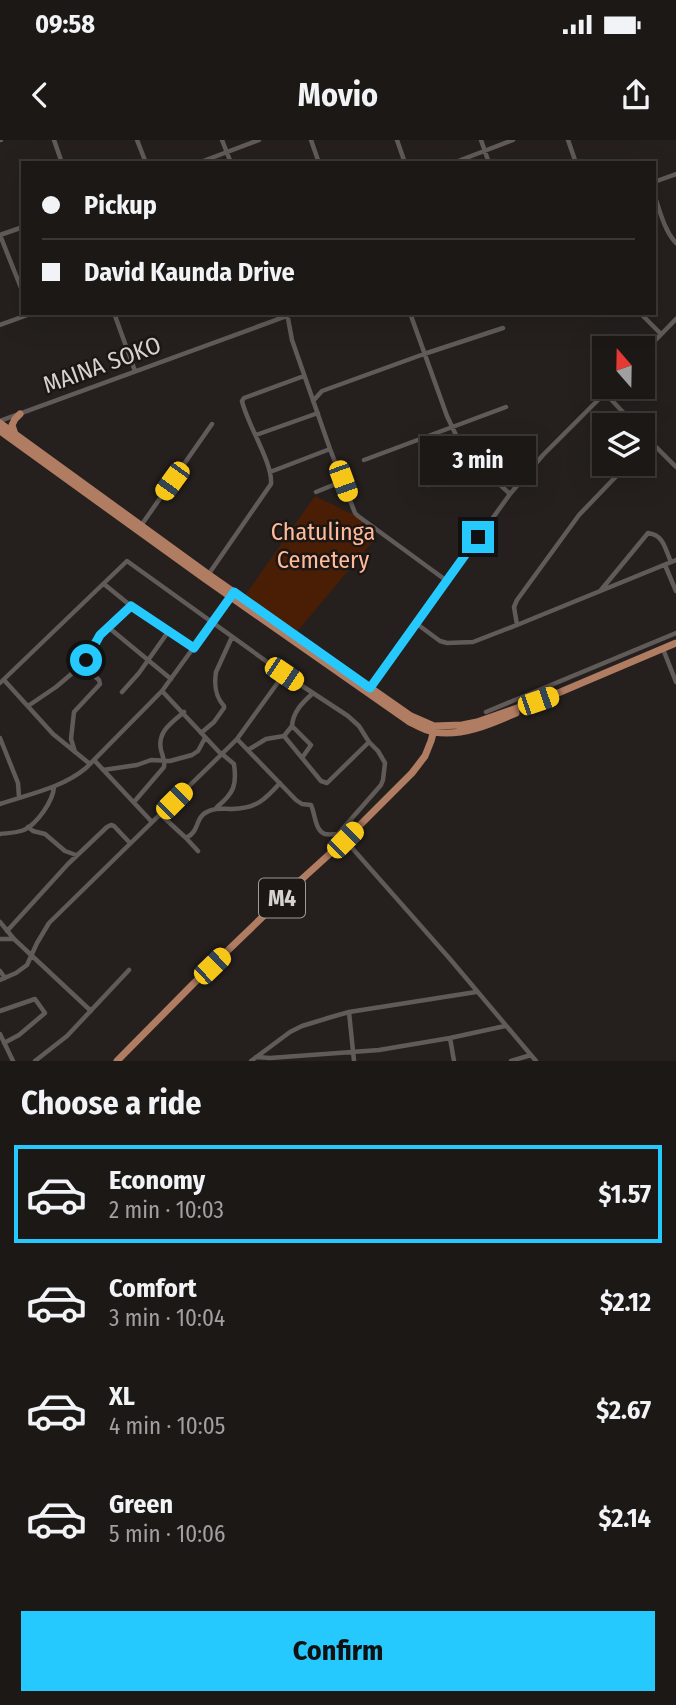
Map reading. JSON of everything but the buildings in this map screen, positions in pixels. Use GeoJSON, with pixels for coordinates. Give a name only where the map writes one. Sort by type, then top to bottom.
{"type":"FeatureCollection","features":[{"type":"Feature","properties":{"kind":"main road"},"geometry":{"type":"LineString","coordinates":[[15,433],[12,425],[20,414]]}},
{"type":"Feature","properties":{"kind":"main road"},"geometry":{"type":"LineString","coordinates":[[0,422],[139,528]]}},
{"type":"Feature","properties":{"kind":"main road"},"geometry":{"type":"LineString","coordinates":[[2,434],[368,691],[434,729],[470,724],[554,695],[676,643]]}},
{"type":"Feature","properties":{"kind":"main road","name":"M4"},"geometry":{"type":"LineString","coordinates":[[117,1061],[282,898],[345,840],[418,765],[429,748],[434,729]]}},
{"type":"Feature","properties":{"kind":"street"},"geometry":{"type":"LineString","coordinates":[[54,140],[61,161]]}},
{"type":"Feature","properties":{"kind":"street"},"geometry":{"type":"LineString","coordinates":[[137,140],[145,161]]}},
{"type":"Feature","properties":{"kind":"street"},"geometry":{"type":"LineString","coordinates":[[222,140],[230,161]]}},
{"type":"Feature","properties":{"kind":"street"},"geometry":{"type":"LineString","coordinates":[[203,161],[259,140]]}},
{"type":"Feature","properties":{"kind":"street"},"geometry":{"type":"LineString","coordinates":[[311,140],[318,161]]}},
{"type":"Feature","properties":{"kind":"street"},"geometry":{"type":"LineString","coordinates":[[397,140],[404,161]]}},
{"type":"Feature","properties":{"kind":"street"},"geometry":{"type":"LineString","coordinates":[[481,140],[488,161]]}},
{"type":"Feature","properties":{"kind":"street"},"geometry":{"type":"LineString","coordinates":[[458,161],[513,140]]}},
{"type":"Feature","properties":{"kind":"street"},"geometry":{"type":"LineString","coordinates":[[568,140],[575,161]]}},
{"type":"Feature","properties":{"kind":"street"},"geometry":{"type":"LineString","coordinates":[[656,181],[676,174]]}},
{"type":"Feature","properties":{"kind":"street"},"geometry":{"type":"LineString","coordinates":[[656,200],[664,224],[676,243]]}},
{"type":"Feature","properties":{"kind":"street"},"geometry":{"type":"LineString","coordinates":[[21,228],[0,235],[21,288]]}},
{"type":"Feature","properties":{"kind":"street"},"geometry":{"type":"LineString","coordinates":[[0,325],[29,315]]}},
{"type":"Feature","properties":{"kind":"street"},"geometry":{"type":"LineString","coordinates":[[115,315],[135,371]]}},
{"type":"Feature","properties":{"kind":"street"},"geometry":{"type":"LineString","coordinates":[[287,315],[304,376],[358,516],[447,581]]}},
{"type":"Feature","properties":{"kind":"street","name":"MAINA SOKO"},"geometry":{"type":"LineString","coordinates":[[0,422],[287,315]]}},
{"type":"Feature","properties":{"kind":"street"},"geometry":{"type":"LineString","coordinates":[[411,315],[451,427],[463,450],[510,494]]}},
{"type":"Feature","properties":{"kind":"street"},"geometry":{"type":"LineString","coordinates":[[642,315],[661,334]]}},
{"type":"Feature","properties":{"kind":"street"},"geometry":{"type":"LineString","coordinates":[[655,340],[676,318]]}},
{"type":"Feature","properties":{"kind":"street"},"geometry":{"type":"LineString","coordinates":[[313,401],[322,391],[503,328]]}},
{"type":"Feature","properties":{"kind":"street"},"geometry":{"type":"LineString","coordinates":[[207,577],[271,484],[270,472],[242,404],[244,398],[304,376]]}},
{"type":"Feature","properties":{"kind":"street"},"geometry":{"type":"LineString","coordinates":[[309,389],[322,391]]}},
{"type":"Feature","properties":{"kind":"street"},"geometry":{"type":"LineString","coordinates":[[368,691],[510,494],[543,455],[599,399]]}},
{"type":"Feature","properties":{"kind":"street"},"geometry":{"type":"LineString","coordinates":[[611,399],[624,413]]}},
{"type":"Feature","properties":{"kind":"street"},"geometry":{"type":"LineString","coordinates":[[364,460],[506,407]]}},
{"type":"Feature","properties":{"kind":"street"},"geometry":{"type":"LineString","coordinates":[[256,435],[318,413]]}},
{"type":"Feature","properties":{"kind":"street"},"geometry":{"type":"LineString","coordinates":[[139,528],[212,424]]}},
{"type":"Feature","properties":{"kind":"street"},"geometry":{"type":"LineString","coordinates":[[655,446],[676,467]]}},
{"type":"Feature","properties":{"kind":"street"},"geometry":{"type":"LineString","coordinates":[[270,472],[330,449]]}},
{"type":"Feature","properties":{"kind":"street"},"geometry":{"type":"LineString","coordinates":[[428,485],[463,450]]}},
{"type":"Feature","properties":{"kind":"street"},"geometry":{"type":"LineString","coordinates":[[517,625],[514,607],[517,600],[579,515],[616,476]]}},
{"type":"Feature","properties":{"kind":"street"},"geometry":{"type":"LineString","coordinates":[[316,492],[343,481]]}},
{"type":"Feature","properties":{"kind":"street"},"geometry":{"type":"LineString","coordinates":[[416,624],[447,643],[473,642],[674,561],[662,540],[653,533],[648,533],[601,590]]}},
{"type":"Feature","properties":{"kind":"street"},"geometry":{"type":"LineString","coordinates":[[152,822],[103,770],[53,734],[2,681],[127,561],[232,638],[348,716],[379,751],[385,763],[381,785],[338,834]]}},
{"type":"Feature","properties":{"kind":"street"},"geometry":{"type":"LineString","coordinates":[[665,565],[676,591]]}},
{"type":"Feature","properties":{"kind":"street"},"geometry":{"type":"LineString","coordinates":[[104,584],[131,606],[194,648]]}},
{"type":"Feature","properties":{"kind":"street"},"geometry":{"type":"LineString","coordinates":[[0,804],[54,787],[78,775],[162,691],[232,594]]}},
{"type":"Feature","properties":{"kind":"street"},"geometry":{"type":"LineString","coordinates":[[28,706],[82,665],[95,641],[131,606]]}},
{"type":"Feature","properties":{"kind":"street"},"geometry":{"type":"LineString","coordinates":[[108,628],[171,679]]}},
{"type":"Feature","properties":{"kind":"street"},"geometry":{"type":"LineString","coordinates":[[122,692],[168,632]]}},
{"type":"Feature","properties":{"kind":"street"},"geometry":{"type":"LineString","coordinates":[[486,712],[676,633]]}},
{"type":"Feature","properties":{"kind":"street"},"geometry":{"type":"LineString","coordinates":[[201,733],[214,722],[224,708],[216,693],[215,677],[232,638]]}},
{"type":"Feature","properties":{"kind":"street"},"geometry":{"type":"LineString","coordinates":[[663,649],[676,682]]}},
{"type":"Feature","properties":{"kind":"street"},"geometry":{"type":"LineString","coordinates":[[75,752],[71,739],[74,712],[100,684],[82,665]]}},
{"type":"Feature","properties":{"kind":"street"},"geometry":{"type":"LineString","coordinates":[[0,971],[3,979],[24,968],[49,923],[237,739],[284,674]]}},
{"type":"Feature","properties":{"kind":"street"},"geometry":{"type":"LineString","coordinates":[[552,685],[554,695]]}},
{"type":"Feature","properties":{"kind":"street"},"geometry":{"type":"LineString","coordinates":[[162,691],[205,738],[234,764],[235,783],[231,793],[217,808],[201,815],[197,828],[186,838]]}},
{"type":"Feature","properties":{"kind":"street"},"geometry":{"type":"LineString","coordinates":[[248,750],[266,739],[284,736],[292,726],[298,708],[313,694]]}},
{"type":"Feature","properties":{"kind":"street"},"geometry":{"type":"LineString","coordinates":[[134,802],[164,767],[160,745],[162,734],[184,712]]}},
{"type":"Feature","properties":{"kind":"street"},"geometry":{"type":"LineString","coordinates":[[292,726],[311,745],[302,758]]}},
{"type":"Feature","properties":{"kind":"street"},"geometry":{"type":"LineString","coordinates":[[284,736],[321,781],[327,783],[369,742]]}},
{"type":"Feature","properties":{"kind":"street"},"geometry":{"type":"LineString","coordinates":[[0,738],[18,783],[19,797]]}},
{"type":"Feature","properties":{"kind":"street"},"geometry":{"type":"LineString","coordinates":[[103,770],[196,754],[205,738]]}},
{"type":"Feature","properties":{"kind":"street"},"geometry":{"type":"LineString","coordinates":[[237,739],[296,800],[311,805],[318,829],[338,834],[345,840],[536,1061]]}},
{"type":"Feature","properties":{"kind":"street"},"geometry":{"type":"LineString","coordinates":[[217,808],[234,809],[257,805],[280,783]]}},
{"type":"Feature","properties":{"kind":"street"},"geometry":{"type":"LineString","coordinates":[[1,832],[16,832],[28,827],[51,800],[54,787]]}},
{"type":"Feature","properties":{"kind":"street"},"geometry":{"type":"LineString","coordinates":[[160,815],[198,851]]}},
{"type":"Feature","properties":{"kind":"street"},"geometry":{"type":"LineString","coordinates":[[7,932],[36,898],[107,827],[111,825],[120,831],[131,843]]}},
{"type":"Feature","properties":{"kind":"street"},"geometry":{"type":"LineString","coordinates":[[28,827],[49,837],[65,851],[77,855]]}},
{"type":"Feature","properties":{"kind":"street"},"geometry":{"type":"LineString","coordinates":[[0,922],[14,939],[91,1011]]}},
{"type":"Feature","properties":{"kind":"street"},"geometry":{"type":"LineString","coordinates":[[0,939],[14,939]]}},
{"type":"Feature","properties":{"kind":"street"},"geometry":{"type":"LineString","coordinates":[[35,1061],[67,1036],[130,970]]}},
{"type":"Feature","properties":{"kind":"street"},"geometry":{"type":"LineString","coordinates":[[253,1059],[275,1041],[302,1026],[349,1012],[476,992]]}},
{"type":"Feature","properties":{"kind":"street"},"geometry":{"type":"LineString","coordinates":[[0,1011],[35,999],[45,1013],[19,1035],[4,1043]]}},
{"type":"Feature","properties":{"kind":"street"},"geometry":{"type":"LineString","coordinates":[[349,1012],[354,1061]]}},
{"type":"Feature","properties":{"kind":"street"},"geometry":{"type":"LineString","coordinates":[[253,1059],[353,1053],[450,1038],[505,1026]]}},
{"type":"Feature","properties":{"kind":"street"},"geometry":{"type":"LineString","coordinates":[[0,1034],[13,1061]]}},
{"type":"Feature","properties":{"kind":"street"},"geometry":{"type":"LineString","coordinates":[[450,1038],[454,1061]]}},
{"type":"Feature","properties":{"kind":"street"},"geometry":{"type":"LineString","coordinates":[[511,1061],[531,1055]]}},
{"type":"Feature","properties":{"kind":"green space","name":"Chatulinga Cemetery"},"geometry":{"type":"Polygon","coordinates":[[[315,496],[354,515],[369,528],[373,541],[296,633],[244,597],[315,496]]]}},
{"type":"Feature","properties":{"kind":"route"},"geometry":{"type":"LineString","coordinates":[[86,660],[95,641],[131,606],[194,648],[234,592],[370,688],[478,537]]}}]}
